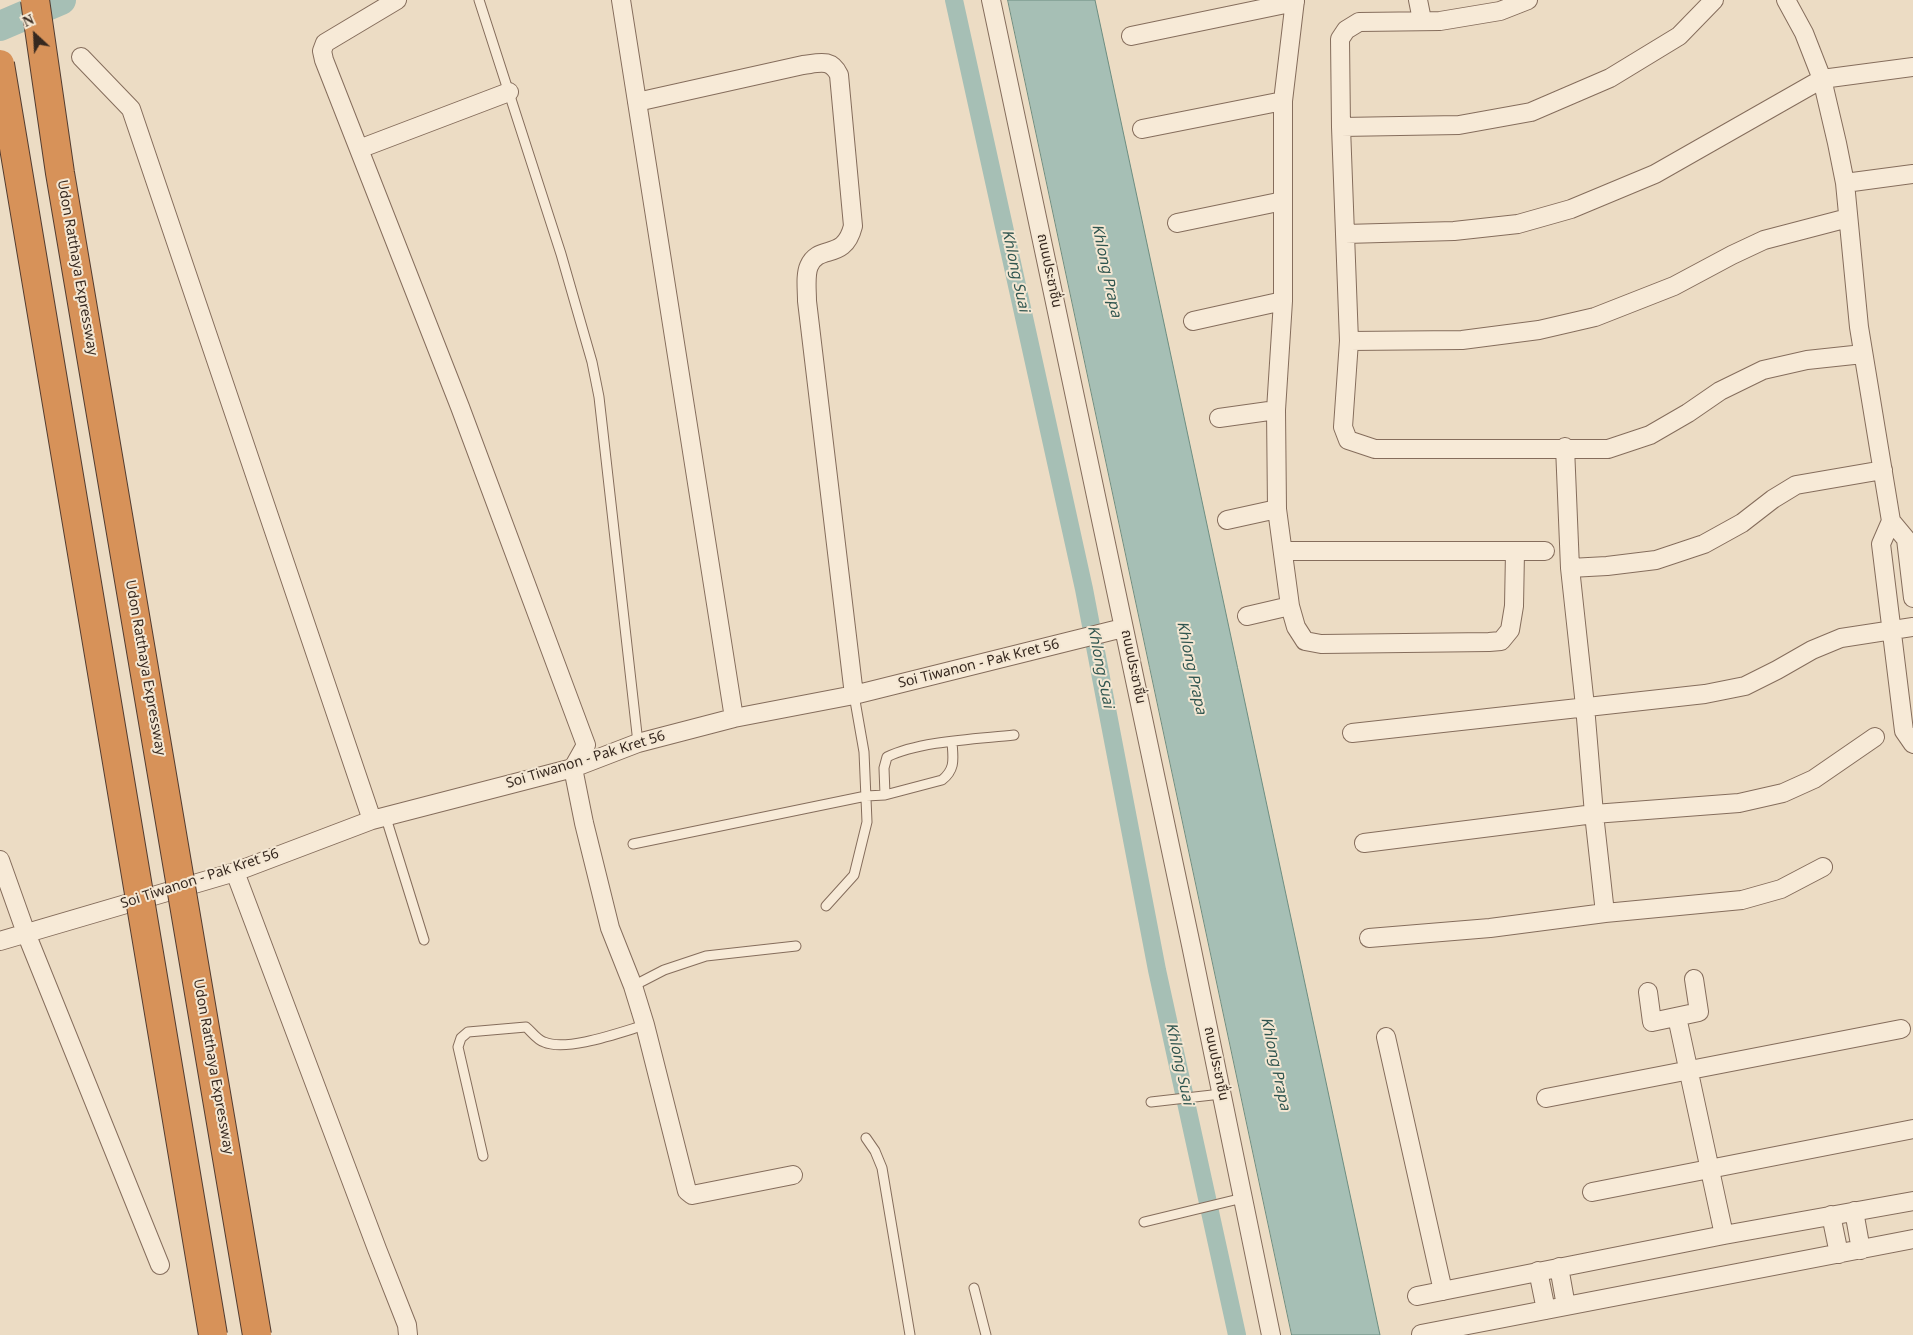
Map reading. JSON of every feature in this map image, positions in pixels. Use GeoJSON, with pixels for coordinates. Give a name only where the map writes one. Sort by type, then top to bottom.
{"type":"FeatureCollection","features":[{"type":"Feature","properties":{"kind":"highway","name":"Udon Ratthaya Expressway"},"geometry":{"type":"LineString","coordinates":[[35,0],[60,173],[257,1335]]}},
{"type":"Feature","properties":{"kind":"highway"},"geometry":{"type":"LineString","coordinates":[[0,64],[213,1335]]}},
{"type":"Feature","properties":{"kind":"street"},"geometry":{"type":"LineString","coordinates":[[397,0],[326,43],[322,50],[460,407],[586,746],[573,768],[584,823],[610,928],[646,1025],[687,1191],[692,1195],[793,1175]]}},
{"type":"Feature","properties":{"kind":"street"},"geometry":{"type":"LineString","coordinates":[[621,0],[734,718]]}},
{"type":"Feature","properties":{"kind":"street","name":"ถนนประชาชื่น"},"geometry":{"type":"LineString","coordinates":[[991,0],[1222,1094],[1271,1335]]}},
{"type":"Feature","properties":{"kind":"street"},"geometry":{"type":"LineString","coordinates":[[1418,0],[1422,20]]}},
{"type":"Feature","properties":{"kind":"street"},"geometry":{"type":"LineString","coordinates":[[1528,0],[1500,11],[1440,21],[1359,22],[1346,30],[1340,39],[1341,128],[1349,341],[1343,427],[1348,440],[1375,449],[1608,449],[1650,435],[1688,413],[1720,391],[1763,370],[1807,360],[1863,354]]}},
{"type":"Feature","properties":{"kind":"street"},"geometry":{"type":"LineString","coordinates":[[1341,128],[1459,125],[1531,112],[1610,78],[1679,36],[1714,0]]}},
{"type":"Feature","properties":{"kind":"street"},"geometry":{"type":"LineString","coordinates":[[1786,0],[1804,32],[1822,78],[1837,143],[1844,183],[1859,327],[1891,522],[1906,539],[1913,598]]}},
{"type":"Feature","properties":{"kind":"street"},"geometry":{"type":"LineString","coordinates":[[1131,36],[1295,1],[1283,101],[1283,301],[1276,410],[1277,509],[1290,606],[1296,627],[1305,641],[1321,644],[1501,641],[1510,630],[1514,606],[1515,552]]}},
{"type":"Feature","properties":{"kind":"street"},"geometry":{"type":"LineString","coordinates":[[81,57],[131,109],[379,819]]}},
{"type":"Feature","properties":{"kind":"street"},"geometry":{"type":"LineString","coordinates":[[637,102],[803,65],[825,62],[835,68],[839,76],[853,226],[850,240],[843,246],[815,257],[808,267],[807,301],[854,695]]}},
{"type":"Feature","properties":{"kind":"street"},"geometry":{"type":"LineString","coordinates":[[1345,234],[1454,231],[1509,225],[1571,209],[1655,174],[1822,78],[1913,66]]}},
{"type":"Feature","properties":{"kind":"street"},"geometry":{"type":"LineString","coordinates":[[359,149],[509,92]]}},
{"type":"Feature","properties":{"kind":"street"},"geometry":{"type":"LineString","coordinates":[[1142,128],[1283,101]]}},
{"type":"Feature","properties":{"kind":"street"},"geometry":{"type":"LineString","coordinates":[[1844,183],[1913,174]]}},
{"type":"Feature","properties":{"kind":"street"},"geometry":{"type":"LineString","coordinates":[[1177,223],[1282,201]]}},
{"type":"Feature","properties":{"kind":"street"},"geometry":{"type":"LineString","coordinates":[[1349,341],[1462,340],[1539,330],[1595,317],[1674,286],[1764,240],[1848,218]]}},
{"type":"Feature","properties":{"kind":"street"},"geometry":{"type":"LineString","coordinates":[[1193,321],[1283,301]]}},
{"type":"Feature","properties":{"kind":"street"},"geometry":{"type":"LineString","coordinates":[[1219,418],[1276,410]]}},
{"type":"Feature","properties":{"kind":"street"},"geometry":{"type":"LineString","coordinates":[[1565,448],[1570,568],[1605,914]]}},
{"type":"Feature","properties":{"kind":"street"},"geometry":{"type":"LineString","coordinates":[[1570,568],[1656,560],[1704,544],[1742,523],[1773,499],[1796,485],[1883,470]]}},
{"type":"Feature","properties":{"kind":"street"},"geometry":{"type":"LineString","coordinates":[[1227,520],[1277,509]]}},
{"type":"Feature","properties":{"kind":"street"},"geometry":{"type":"LineString","coordinates":[[1891,522],[1881,544],[1904,731],[1913,744]]}},
{"type":"Feature","properties":{"kind":"street"},"geometry":{"type":"LineString","coordinates":[[1283,551],[1545,551]]}},
{"type":"Feature","properties":{"kind":"street"},"geometry":{"type":"LineString","coordinates":[[1247,616],[1290,606]]}},
{"type":"Feature","properties":{"kind":"street"},"geometry":{"type":"LineString","coordinates":[[1352,733],[1705,694],[1745,686],[1812,650],[1841,638],[1913,627]]}},
{"type":"Feature","properties":{"kind":"street","name":"Soi Tiwanon - Pak Kret 56"},"geometry":{"type":"LineString","coordinates":[[0,941],[235,872],[379,819],[573,768],[638,743],[734,718],[854,695],[1123,628]]}},
{"type":"Feature","properties":{"kind":"street"},"geometry":{"type":"LineString","coordinates":[[1364,842],[1594,814],[1739,803],[1783,793],[1814,779],[1875,737]]}},
{"type":"Feature","properties":{"kind":"street"},"geometry":{"type":"LineString","coordinates":[[0,860],[26,933],[160,1265]]}},
{"type":"Feature","properties":{"kind":"street"},"geometry":{"type":"LineString","coordinates":[[1369,938],[1490,928],[1742,900],[1781,889],[1823,867]]}},
{"type":"Feature","properties":{"kind":"street"},"geometry":{"type":"LineString","coordinates":[[235,872],[407,1325],[408,1335]]}},
{"type":"Feature","properties":{"kind":"street"},"geometry":{"type":"LineString","coordinates":[[1648,992],[1652,1022],[1699,1012],[1694,979]]}},
{"type":"Feature","properties":{"kind":"street"},"geometry":{"type":"LineString","coordinates":[[1677,1017],[1724,1235]]}},
{"type":"Feature","properties":{"kind":"street"},"geometry":{"type":"LineString","coordinates":[[1546,1098],[1901,1029]]}},
{"type":"Feature","properties":{"kind":"street"},"geometry":{"type":"LineString","coordinates":[[1386,1037],[1443,1290]]}},
{"type":"Feature","properties":{"kind":"street"},"geometry":{"type":"LineString","coordinates":[[1592,1192],[1913,1129]]}},
{"type":"Feature","properties":{"kind":"street"},"geometry":{"type":"LineString","coordinates":[[1417,1296],[1724,1235],[1913,1201]]}},
{"type":"Feature","properties":{"kind":"street"},"geometry":{"type":"LineString","coordinates":[[1854,1211],[1861,1250]]}},
{"type":"Feature","properties":{"kind":"street"},"geometry":{"type":"LineString","coordinates":[[1831,1215],[1839,1254]]}},
{"type":"Feature","properties":{"kind":"street"},"geometry":{"type":"LineString","coordinates":[[1421,1334],[1913,1239]]}},
{"type":"Feature","properties":{"kind":"street"},"geometry":{"type":"LineString","coordinates":[[1559,1267],[1566,1306]]}},
{"type":"Feature","properties":{"kind":"street"},"geometry":{"type":"LineString","coordinates":[[1538,1271],[1546,1310]]}},
{"type":"Feature","properties":{"kind":"lane"},"geometry":{"type":"LineString","coordinates":[[478,0],[562,254],[592,362],[599,397],[638,743]]}},
{"type":"Feature","properties":{"kind":"lane"},"geometry":{"type":"LineString","coordinates":[[826,906],[854,875],[867,822],[864,752],[854,695]]}},
{"type":"Feature","properties":{"kind":"lane"},"geometry":{"type":"LineString","coordinates":[[885,795],[884,768],[887,757],[897,752],[920,746],[1014,735]]}},
{"type":"Feature","properties":{"kind":"lane"},"geometry":{"type":"LineString","coordinates":[[633,844],[866,796],[885,795],[942,780],[950,774],[953,766],[952,742]]}},
{"type":"Feature","properties":{"kind":"lane"},"geometry":{"type":"LineString","coordinates":[[379,819],[424,940]]}},
{"type":"Feature","properties":{"kind":"lane"},"geometry":{"type":"LineString","coordinates":[[633,986],[664,970],[706,956],[796,946]]}},
{"type":"Feature","properties":{"kind":"lane"},"geometry":{"type":"LineString","coordinates":[[483,1156],[458,1047],[461,1038],[468,1032],[526,1027],[542,1042],[556,1045],[582,1043],[646,1025]]}},
{"type":"Feature","properties":{"kind":"lane"},"geometry":{"type":"LineString","coordinates":[[1152,1102],[1222,1094]]}},
{"type":"Feature","properties":{"kind":"lane"},"geometry":{"type":"LineString","coordinates":[[866,1138],[882,1168],[910,1335]]}},
{"type":"Feature","properties":{"kind":"lane"},"geometry":{"type":"LineString","coordinates":[[1144,1222],[1243,1198]]}},
{"type":"Feature","properties":{"kind":"lane"},"geometry":{"type":"LineString","coordinates":[[974,1288],[986,1335]]}},
{"type":"Feature","properties":{"kind":"water","name":"Khlong Prapa"},"geometry":{"type":"Polygon","coordinates":[[[1008,0],[1095,0],[1380,1335],[1292,1335],[1008,0]]]}},
{"type":"Feature","properties":{"kind":"waterway"},"geometry":{"type":"LineString","coordinates":[[0,26],[61,0]]}},
{"type":"Feature","properties":{"kind":"waterway","name":"Khlong Suai"},"geometry":{"type":"LineString","coordinates":[[954,0],[1084,589],[1157,970],[1237,1335]]}}]}
